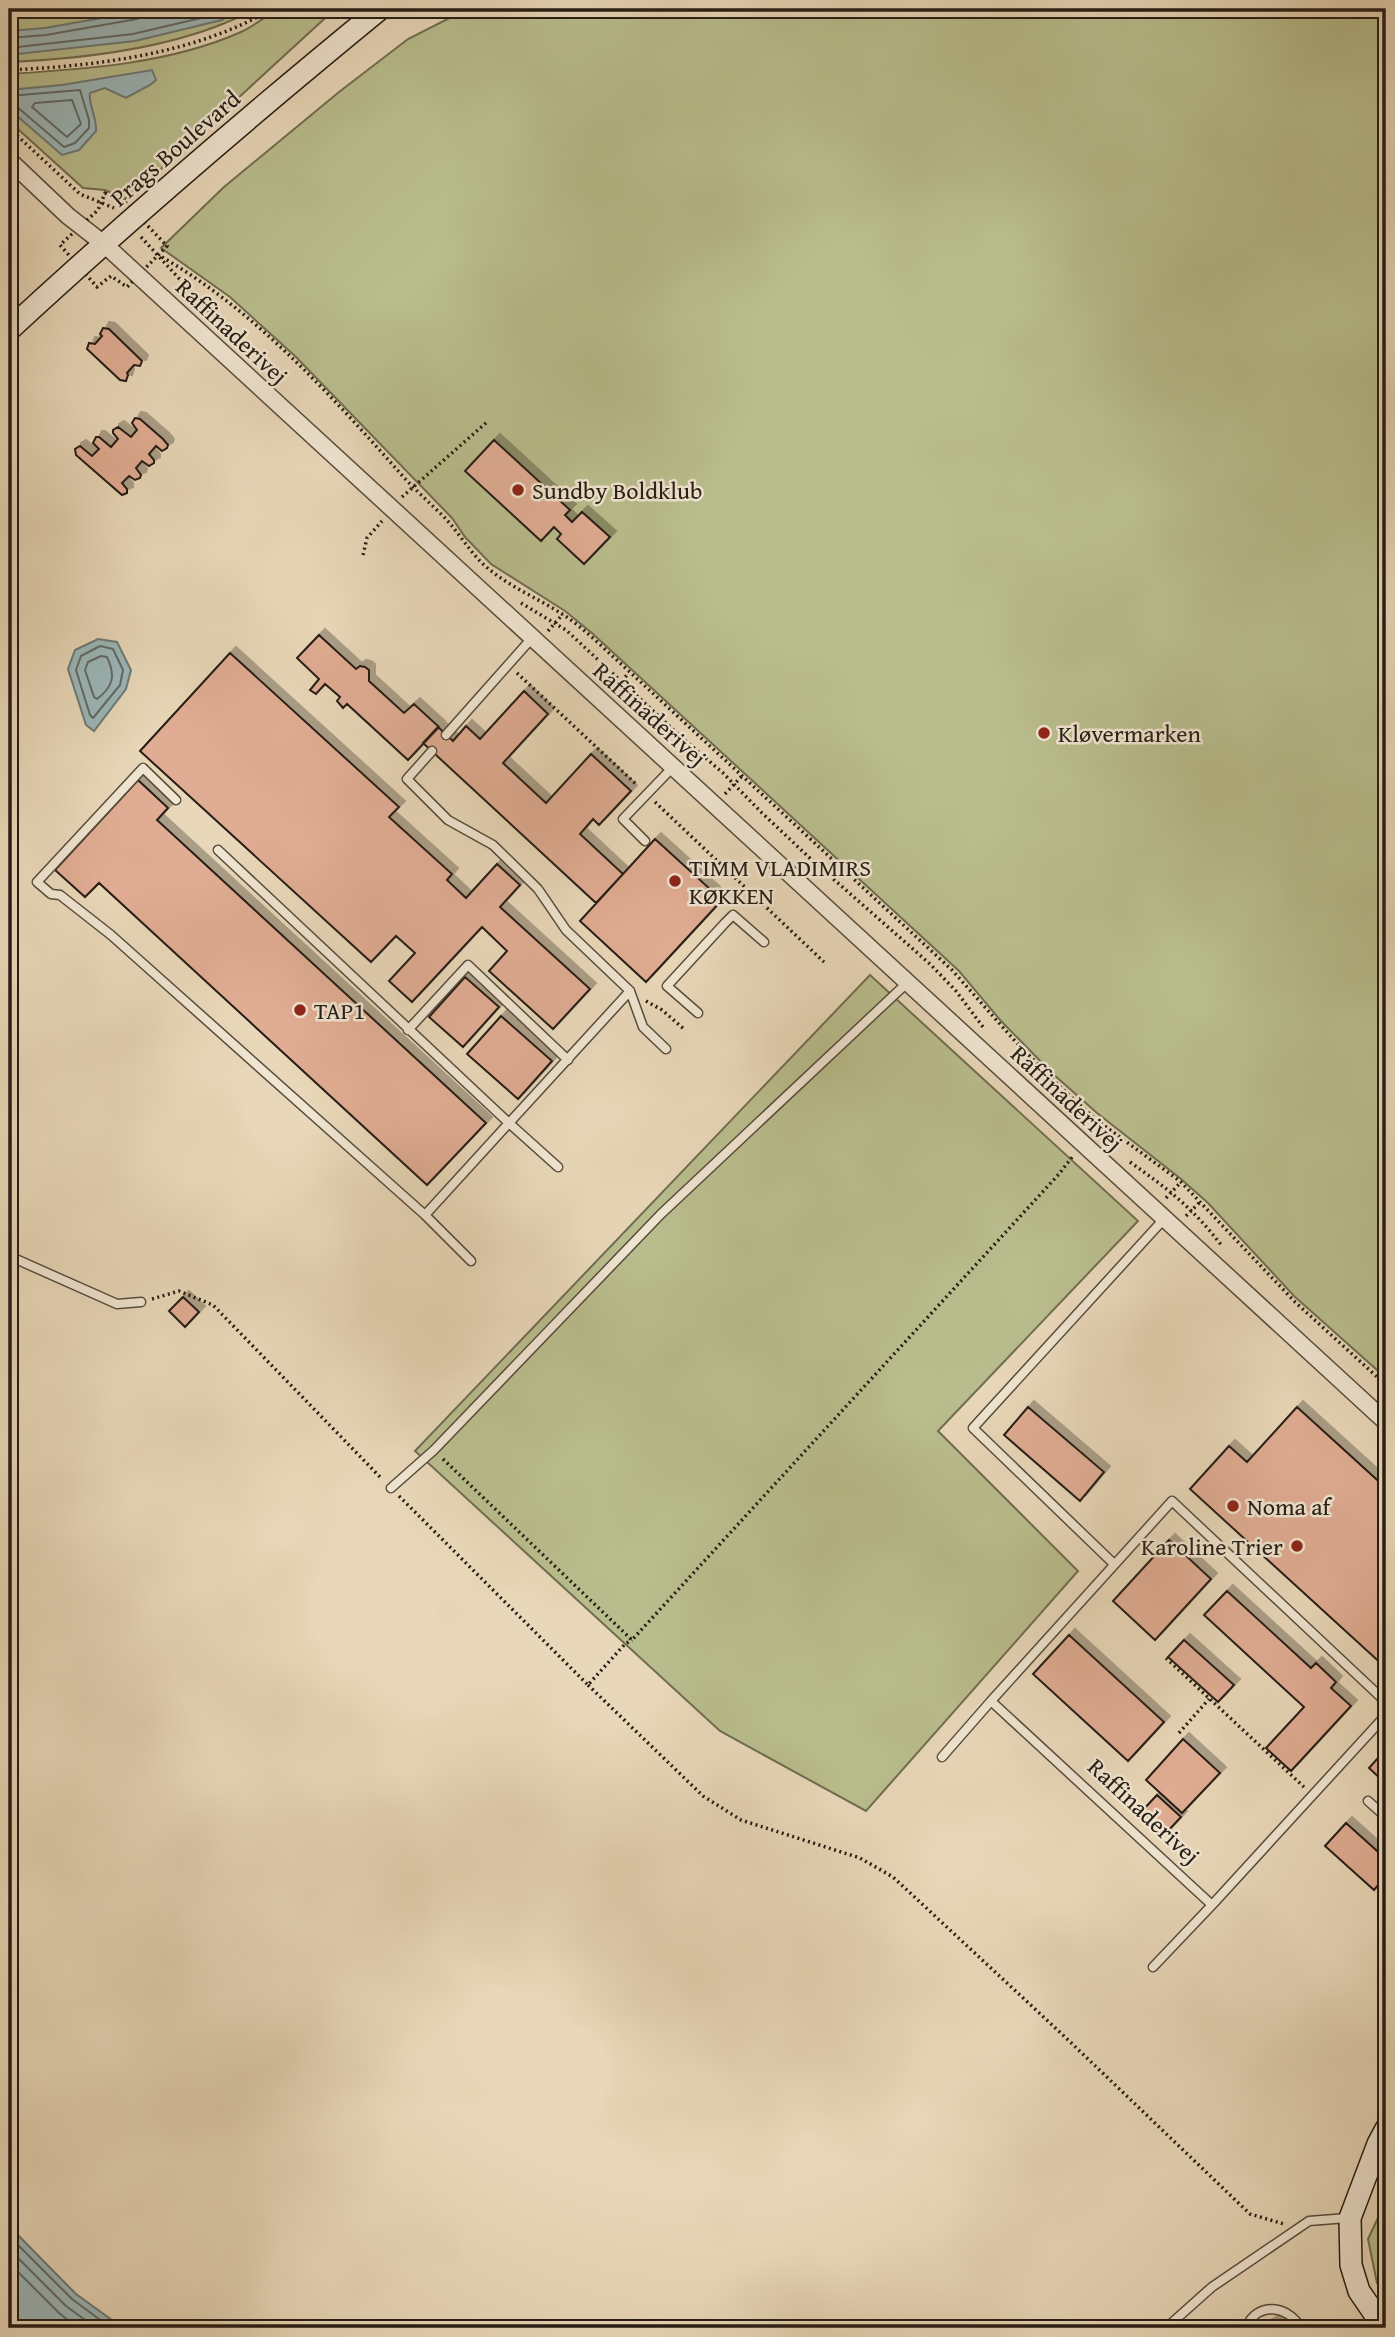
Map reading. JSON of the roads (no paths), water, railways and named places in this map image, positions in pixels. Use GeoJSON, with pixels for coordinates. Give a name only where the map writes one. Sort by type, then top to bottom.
{"type":"FeatureCollection","features":[{"type":"Feature","properties":{"kind":"street","name":"Prags Boulevard"},"geometry":{"type":"LineString","coordinates":[[9,330],[278,93],[380,9]]}},
{"type":"Feature","properties":{"kind":"street","name":"Raffinaderivej"},"geometry":{"type":"LineString","coordinates":[[9,160],[68,216],[104,244],[397,503],[532,638],[1386,1422]]}},
{"type":"Feature","properties":{"kind":"street"},"geometry":{"type":"LineString","coordinates":[[1383,2142],[1350,2218],[1351,2265],[1359,2291],[1374,2313],[1386,2324]]}},
{"type":"Feature","properties":{"kind":"lane"},"geometry":{"type":"LineString","coordinates":[[9,10],[28,9]]}},
{"type":"Feature","properties":{"kind":"lane"},"geometry":{"type":"LineString","coordinates":[[446,735],[532,638]]}},
{"type":"Feature","properties":{"kind":"lane"},"geometry":{"type":"LineString","coordinates":[[432,751],[407,779],[448,820],[493,845],[538,890],[566,930],[630,991],[643,1027],[666,1049]]}},
{"type":"Feature","properties":{"kind":"lane"},"geometry":{"type":"LineString","coordinates":[[645,841],[623,819],[673,766]]}},
{"type":"Feature","properties":{"kind":"lane"},"geometry":{"type":"LineString","coordinates":[[176,800],[143,768],[37,882],[51,894],[60,895],[111,934],[425,1215],[471,1261]]}},
{"type":"Feature","properties":{"kind":"lane"},"geometry":{"type":"LineString","coordinates":[[218,850],[558,1167]]}},
{"type":"Feature","properties":{"kind":"lane"},"geometry":{"type":"LineString","coordinates":[[698,1013],[667,985],[733,915],[764,942]]}},
{"type":"Feature","properties":{"kind":"lane"},"geometry":{"type":"LineString","coordinates":[[408,1030],[468,965],[568,1060]]}},
{"type":"Feature","properties":{"kind":"lane"},"geometry":{"type":"LineString","coordinates":[[391,1488],[434,1450],[661,1214],[908,982]]}},
{"type":"Feature","properties":{"kind":"lane"},"geometry":{"type":"LineString","coordinates":[[425,1215],[630,991]]}},
{"type":"Feature","properties":{"kind":"lane"},"geometry":{"type":"LineString","coordinates":[[1114,1564],[973,1428],[1165,1218]]}},
{"type":"Feature","properties":{"kind":"lane"},"geometry":{"type":"LineString","coordinates":[[9,1256],[117,1304],[141,1302]]}},
{"type":"Feature","properties":{"kind":"lane"},"geometry":{"type":"LineString","coordinates":[[942,1757],[1172,1501],[1386,1702]]}},
{"type":"Feature","properties":{"kind":"lane","name":"Raffinaderivej"},"geometry":{"type":"LineString","coordinates":[[991,1701],[1212,1905]]}},
{"type":"Feature","properties":{"kind":"lane"},"geometry":{"type":"LineString","coordinates":[[1153,1966],[1386,1715]]}},
{"type":"Feature","properties":{"kind":"lane"},"geometry":{"type":"LineString","coordinates":[[1368,1801],[1386,1817]]}},
{"type":"Feature","properties":{"kind":"lane"},"geometry":{"type":"LineString","coordinates":[[1166,2328],[1212,2287],[1308,2221],[1350,2218]]}},
{"type":"Feature","properties":{"kind":"lane"},"geometry":{"type":"LineString","coordinates":[[1246,2328],[1254,2315],[1271,2308],[1289,2314],[1301,2328]]}},
{"type":"Feature","properties":{"kind":"water"},"geometry":{"type":"Polygon","coordinates":[[[153,9],[236,9],[222,20],[135,41],[9,55],[9,31],[45,28],[153,9]]]}},
{"type":"Feature","properties":{"kind":"water"},"geometry":{"type":"Polygon","coordinates":[[[152,70],[156,80],[126,98],[105,88],[90,93],[96,131],[79,150],[62,155],[9,109],[9,90],[62,85],[152,70]]]}},
{"type":"Feature","properties":{"kind":"water"},"geometry":{"type":"Polygon","coordinates":[[[98,639],[117,642],[131,670],[126,689],[94,731],[86,725],[68,669],[75,650],[98,639]]]}},
{"type":"Feature","properties":{"kind":"water"},"geometry":{"type":"Polygon","coordinates":[[[9,2226],[76,2294],[123,2328],[9,2328],[9,2226]]]}},
{"type":"Feature","properties":{"kind":"place","name":"Sundby Boldklub"},"geometry":{"type":"Point","coordinates":[518,490]}},
{"type":"Feature","properties":{"kind":"place","name":"Kløvermarken"},"geometry":{"type":"Point","coordinates":[1044,733]}},
{"type":"Feature","properties":{"kind":"place","name":"TIMM VLADIMIRS KØKKEN"},"geometry":{"type":"Point","coordinates":[675,881]}},
{"type":"Feature","properties":{"kind":"place","name":"TAP1"},"geometry":{"type":"Point","coordinates":[300,1010]}},
{"type":"Feature","properties":{"kind":"place","name":"Noma af"},"geometry":{"type":"Point","coordinates":[1233,1506]}},
{"type":"Feature","properties":{"kind":"place","name":"Karoline Trier"},"geometry":{"type":"Point","coordinates":[1297,1546]}}]}
